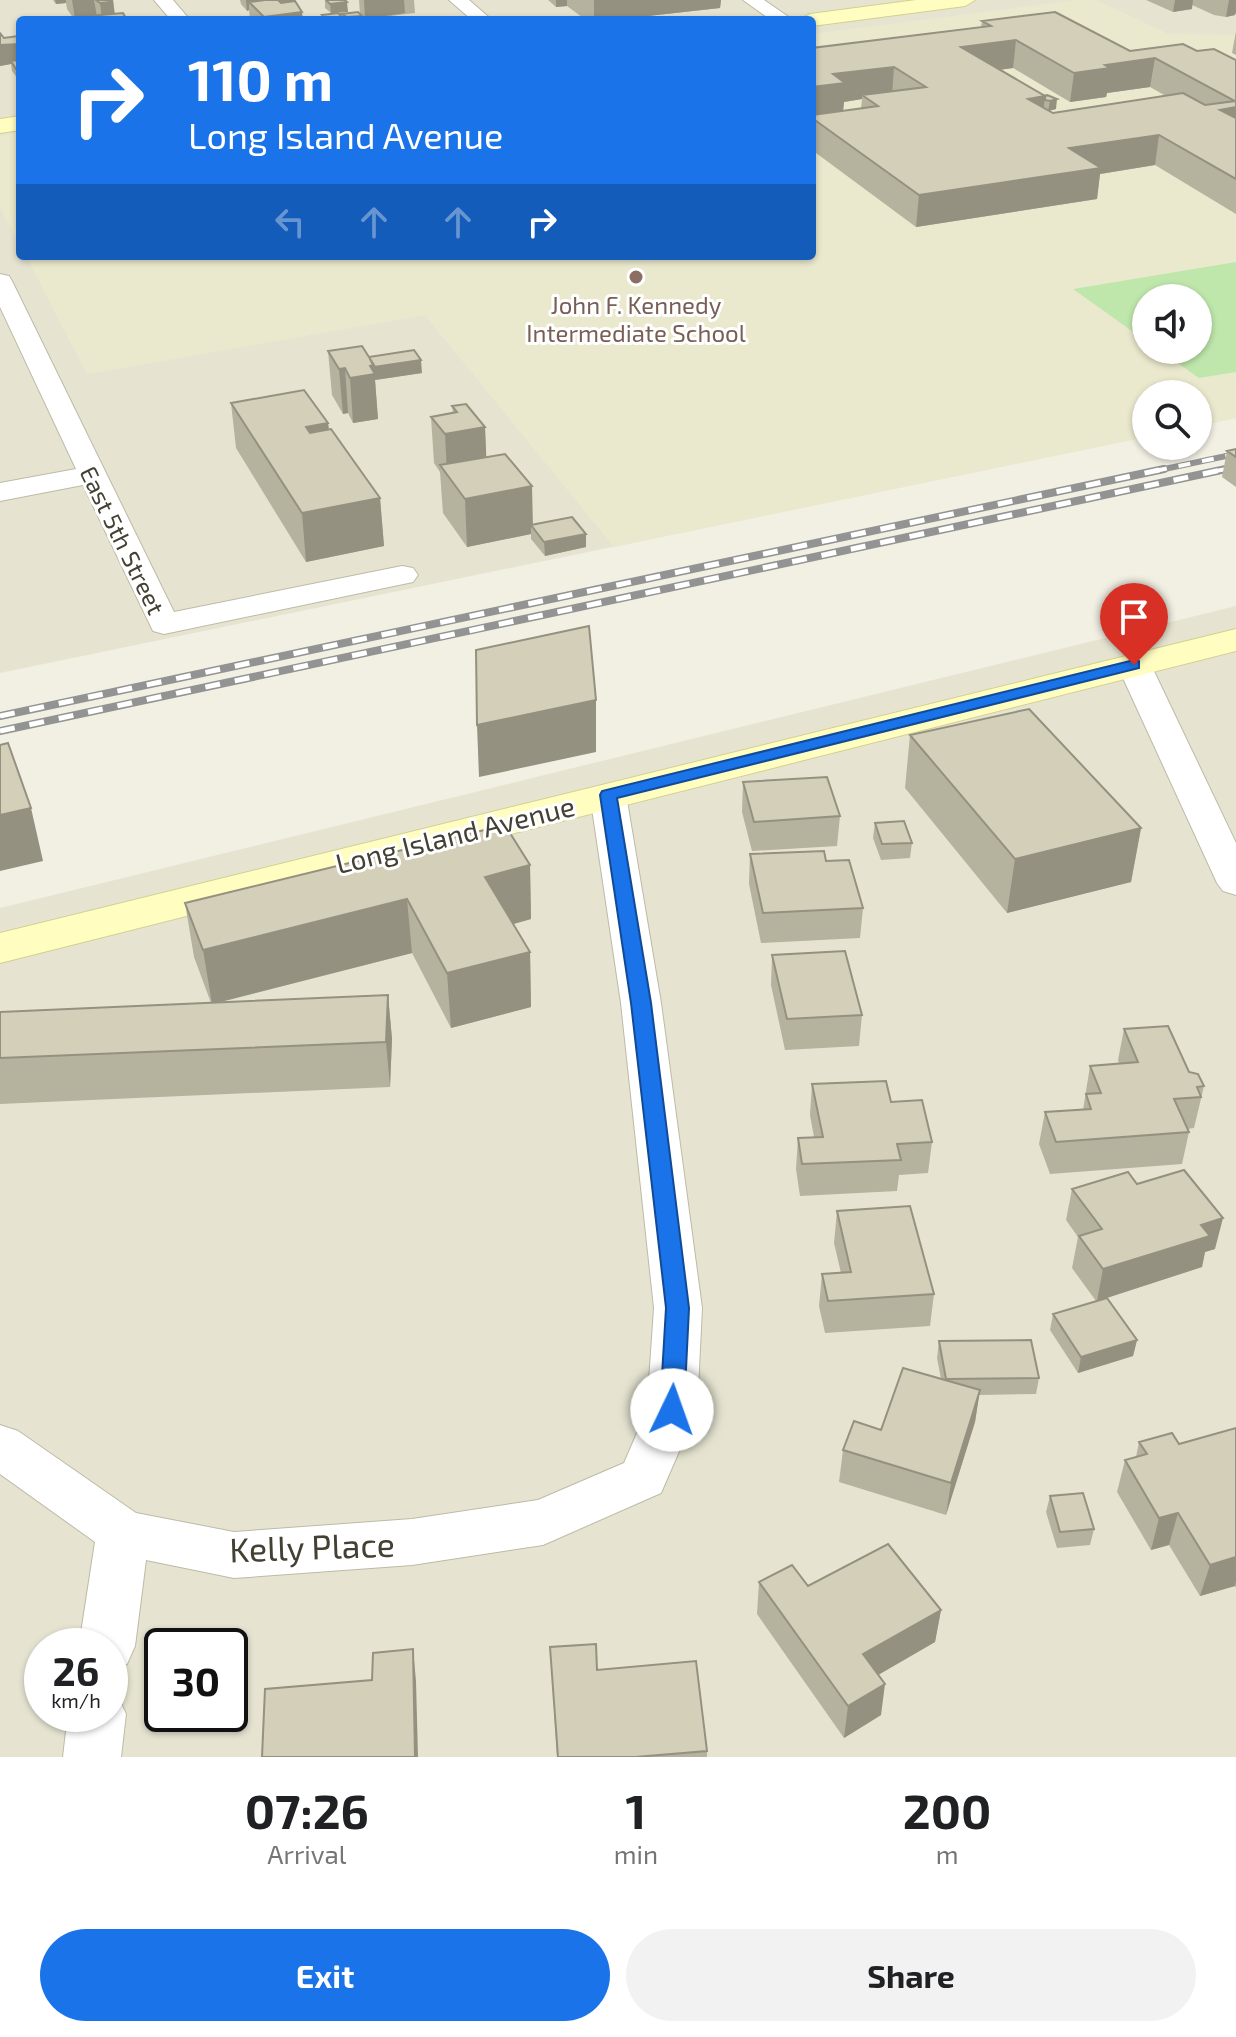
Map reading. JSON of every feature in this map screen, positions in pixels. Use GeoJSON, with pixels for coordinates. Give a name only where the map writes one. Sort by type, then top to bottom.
{"type":"FeatureCollection","features":[{"type":"Feature","properties":{"kind":"street"},"geometry":{"type":"LineString","coordinates":[[163,0],[177,16]]}},
{"type":"Feature","properties":{"kind":"street"},"geometry":{"type":"LineString","coordinates":[[458,0],[478,16]]}},
{"type":"Feature","properties":{"kind":"street"},"geometry":{"type":"LineString","coordinates":[[752,0],[778,16]]}},
{"type":"Feature","properties":{"kind":"street"},"geometry":{"type":"LineString","coordinates":[[816,19],[965,0]]}},
{"type":"Feature","properties":{"kind":"street","name":"East 5th Street"},"geometry":{"type":"LineString","coordinates":[[0,281],[90,475],[164,624],[402,575]]}},
{"type":"Feature","properties":{"kind":"street"},"geometry":{"type":"LineString","coordinates":[[0,492],[90,475]]}},
{"type":"Feature","properties":{"kind":"street","name":"Long Island Avenue"},"geometry":{"type":"LineString","coordinates":[[0,948],[1236,640]]}},
{"type":"Feature","properties":{"kind":"street"},"geometry":{"type":"LineString","coordinates":[[1134,665],[1236,883]]}},
{"type":"Feature","properties":{"kind":"street","name":"Kelly Place"},"geometry":{"type":"LineString","coordinates":[[0,1446],[123,1533],[234,1555],[412,1542],[543,1522],[643,1478],[672,1410],[678,1308],[641,1003],[608,795]]}},
{"type":"Feature","properties":{"kind":"street"},"geometry":{"type":"LineString","coordinates":[[110,1628],[123,1533]]}},
{"type":"Feature","properties":{"kind":"street"},"geometry":{"type":"LineString","coordinates":[[92,1757],[95,1732]]}},
{"type":"Feature","properties":{"kind":"shaded area","name":"John F. Kennedy Intermediate School"},"geometry":{"type":"Polygon","coordinates":[[[0,0],[1236,0],[1236,418],[1212,423],[1212,380],[1132,380],[1132,440],[0,673],[0,0]]]}},
{"type":"Feature","properties":{"kind":"shaded area","name":"John F. Kennedy Intermediate School"},"geometry":{"type":"Polygon","coordinates":[[[1096,0],[1168,34],[1236,35],[1236,418],[1212,423],[1212,380],[1132,380],[1132,440],[614,547],[425,315],[87,374],[28,260],[816,260],[816,33],[1096,0]]]}},
{"type":"Feature","properties":{"kind":"shaded area"},"geometry":{"type":"Polygon","coordinates":[[[16,134],[16,237],[0,207],[0,136],[16,134]]]}},
{"type":"Feature","properties":{"kind":"shaded area"},"geometry":{"type":"Polygon","coordinates":[[[1236,606],[1236,1757],[0,1757],[0,908],[1236,606]]]}},
{"type":"Feature","properties":{"kind":"green space"},"geometry":{"type":"Polygon","coordinates":[[[1236,262],[1236,372],[1199,378],[1179,364],[1212,364],[1212,284],[1132,284],[1132,331],[1073,289],[1236,262]]]}},
{"type":"Feature","properties":{"kind":"building"},"geometry":{"type":"Polygon","coordinates":[[[326,0],[345,0],[347,2],[330,4],[326,0]]]}},
{"type":"Feature","properties":{"kind":"building"},"geometry":{"type":"Polygon","coordinates":[[[295,1],[302,12],[263,16],[249,2],[295,1]]]}},
{"type":"Feature","properties":{"kind":"building"},"geometry":{"type":"Polygon","coordinates":[[[358,12],[362,16],[345,16],[342,14],[358,12]]]}},
{"type":"Feature","properties":{"kind":"building"},"geometry":{"type":"Polygon","coordinates":[[[1055,12],[1130,51],[1183,44],[1197,51],[1214,49],[1236,60],[1236,107],[1220,110],[1236,118],[1236,179],[1159,135],[1069,148],[1101,168],[919,195],[816,121],[816,114],[878,106],[862,95],[926,87],[894,67],[833,74],[845,83],[816,87],[816,48],[991,26],[982,21],[1055,12]],[[1016,40],[961,47],[1045,96],[1028,99],[1053,113],[1183,93],[1205,105],[1235,101],[1155,58],[1105,65],[1110,68],[1074,73],[1016,40]]]}},
{"type":"Feature","properties":{"kind":"building"},"geometry":{"type":"Polygon","coordinates":[[[123,13],[125,16],[89,16],[123,13]]]}},
{"type":"Feature","properties":{"kind":"building"},"geometry":{"type":"Polygon","coordinates":[[[0,33],[4,38],[16,36],[16,44],[0,45],[0,33]]]}},
{"type":"Feature","properties":{"kind":"building"},"geometry":{"type":"Polygon","coordinates":[[[1044,96],[1057,99],[1045,100],[1044,96]]]}},
{"type":"Feature","properties":{"kind":"building"},"geometry":{"type":"Polygon","coordinates":[[[362,346],[374,365],[370,366],[375,374],[350,378],[345,368],[339,369],[328,351],[362,346]]]}},
{"type":"Feature","properties":{"kind":"building"},"geometry":{"type":"Polygon","coordinates":[[[414,350],[421,360],[374,367],[369,357],[414,350]]]}},
{"type":"Feature","properties":{"kind":"building"},"geometry":{"type":"Polygon","coordinates":[[[304,390],[328,423],[306,427],[310,433],[331,429],[380,498],[302,513],[231,403],[304,390]]]}},
{"type":"Feature","properties":{"kind":"building"},"geometry":{"type":"Polygon","coordinates":[[[466,404],[485,427],[445,434],[431,417],[457,412],[452,406],[466,404]]]}},
{"type":"Feature","properties":{"kind":"building"},"geometry":{"type":"Polygon","coordinates":[[[505,454],[532,486],[465,499],[440,465],[505,454]]]}},
{"type":"Feature","properties":{"kind":"building"},"geometry":{"type":"Polygon","coordinates":[[[572,517],[586,534],[544,542],[531,525],[572,517]]]}},
{"type":"Feature","properties":{"kind":"building"},"geometry":{"type":"Polygon","coordinates":[[[589,626],[596,700],[477,725],[476,650],[589,626]]]}},
{"type":"Feature","properties":{"kind":"building"},"geometry":{"type":"Polygon","coordinates":[[[1029,709],[1141,828],[1015,859],[910,735],[1029,709]]]}},
{"type":"Feature","properties":{"kind":"building"},"geometry":{"type":"Polygon","coordinates":[[[8,743],[31,808],[0,815],[0,745],[8,743]]]}},
{"type":"Feature","properties":{"kind":"building"},"geometry":{"type":"Polygon","coordinates":[[[827,777],[840,816],[754,822],[743,782],[827,777]]]}},
{"type":"Feature","properties":{"kind":"building"},"geometry":{"type":"Polygon","coordinates":[[[904,821],[912,843],[882,844],[875,823],[904,821]]]}},
{"type":"Feature","properties":{"kind":"building"},"geometry":{"type":"Polygon","coordinates":[[[505,825],[530,865],[485,877],[530,952],[447,973],[407,899],[203,950],[185,903],[505,825]]]}},
{"type":"Feature","properties":{"kind":"building"},"geometry":{"type":"Polygon","coordinates":[[[824,851],[826,861],[849,860],[863,908],[763,913],[750,854],[824,851]]]}},
{"type":"Feature","properties":{"kind":"building"},"geometry":{"type":"Polygon","coordinates":[[[845,951],[862,1015],[787,1019],[772,955],[845,951]]]}},
{"type":"Feature","properties":{"kind":"building"},"geometry":{"type":"Polygon","coordinates":[[[388,995],[386,1042],[0,1058],[0,1012],[388,995]]]}},
{"type":"Feature","properties":{"kind":"building"},"geometry":{"type":"Polygon","coordinates":[[[1168,1026],[1189,1072],[1198,1074],[1204,1086],[1197,1087],[1201,1097],[1174,1099],[1189,1132],[1056,1142],[1045,1112],[1091,1109],[1086,1094],[1101,1093],[1090,1066],[1138,1062],[1124,1029],[1168,1026]]]}},
{"type":"Feature","properties":{"kind":"building"},"geometry":{"type":"Polygon","coordinates":[[[886,1081],[891,1102],[922,1100],[932,1142],[897,1144],[901,1160],[802,1164],[798,1138],[823,1137],[812,1084],[886,1081]]]}},
{"type":"Feature","properties":{"kind":"building"},"geometry":{"type":"Polygon","coordinates":[[[1184,1170],[1223,1218],[1201,1225],[1210,1236],[1103,1269],[1079,1236],[1102,1229],[1072,1189],[1128,1172],[1137,1184],[1184,1170]]]}},
{"type":"Feature","properties":{"kind":"building"},"geometry":{"type":"Polygon","coordinates":[[[910,1206],[934,1294],[828,1301],[822,1274],[851,1272],[837,1211],[910,1206]]]}},
{"type":"Feature","properties":{"kind":"building"},"geometry":{"type":"Polygon","coordinates":[[[1107,1298],[1137,1340],[1081,1357],[1053,1314],[1107,1298]]]}},
{"type":"Feature","properties":{"kind":"building"},"geometry":{"type":"Polygon","coordinates":[[[1031,1340],[1039,1378],[946,1379],[939,1341],[1031,1340]]]}},
{"type":"Feature","properties":{"kind":"building"},"geometry":{"type":"Polygon","coordinates":[[[903,1368],[980,1390],[951,1483],[843,1450],[854,1421],[881,1430],[903,1368]]]}},
{"type":"Feature","properties":{"kind":"building"},"geometry":{"type":"Polygon","coordinates":[[[1236,1428],[1236,1557],[1210,1565],[1178,1513],[1159,1518],[1125,1460],[1147,1454],[1139,1442],[1172,1433],[1179,1444],[1236,1428]]]}},
{"type":"Feature","properties":{"kind":"building"},"geometry":{"type":"Polygon","coordinates":[[[1083,1493],[1094,1529],[1060,1532],[1050,1496],[1083,1493]]]}},
{"type":"Feature","properties":{"kind":"building"},"geometry":{"type":"Polygon","coordinates":[[[888,1544],[941,1610],[863,1654],[885,1684],[848,1706],[759,1582],[792,1565],[808,1586],[888,1544]]]}},
{"type":"Feature","properties":{"kind":"building"},"geometry":{"type":"Polygon","coordinates":[[[596,1644],[597,1670],[696,1661],[707,1751],[635,1757],[558,1757],[550,1647],[596,1644]]]}},
{"type":"Feature","properties":{"kind":"building"},"geometry":{"type":"Polygon","coordinates":[[[413,1649],[415,1757],[262,1757],[265,1689],[372,1680],[373,1653],[413,1649]]]}},
{"type":"Feature","properties":{"kind":"railway"},"geometry":{"type":"LineString","coordinates":[[1155,471],[1236,454]]}},
{"type":"Feature","properties":{"kind":"railway"},"geometry":{"type":"LineString","coordinates":[[1226,469],[1236,467]]}},
{"type":"Feature","properties":{"kind":"railway"},"geometry":{"type":"LineString","coordinates":[[0,716],[1164,469]]}},
{"type":"Feature","properties":{"kind":"railway"},"geometry":{"type":"LineString","coordinates":[[0,731],[1226,469]]}},
{"type":"Feature","properties":{"kind":"railway"},"geometry":{"type":"LineString","coordinates":[[1216,471],[1226,469]]}},
{"type":"Feature","properties":{"kind":"place","name":"John F. Kennedy Intermediate School"},"geometry":{"type":"Point","coordinates":[636,277]}},
{"type":"Feature","properties":{"kind":"route"},"geometry":{"type":"LineString","coordinates":[[672,1410],[678,1308],[641,1003],[608,795],[1134,665]]}}]}
